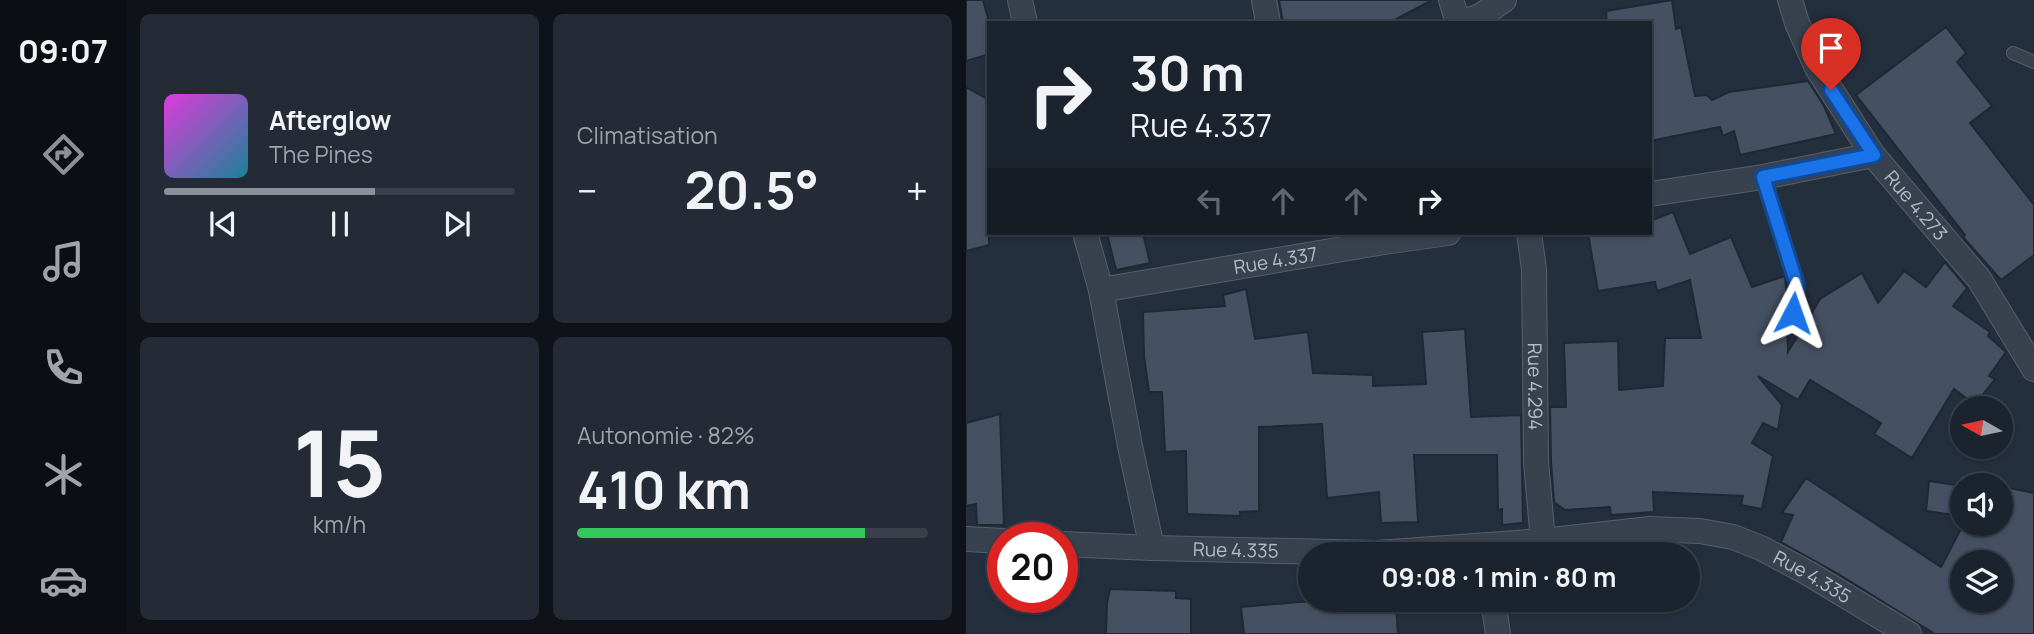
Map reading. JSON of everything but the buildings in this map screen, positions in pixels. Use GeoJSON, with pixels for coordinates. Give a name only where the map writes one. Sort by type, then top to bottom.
{"type":"FeatureCollection","features":[{"type":"Feature","properties":{"kind":"street"},"geometry":{"type":"LineString","coordinates":[[1020,0],[1025,21]]}},
{"type":"Feature","properties":{"kind":"street"},"geometry":{"type":"LineString","coordinates":[[1264,0],[1268,21]]}},
{"type":"Feature","properties":{"kind":"street"},"geometry":{"type":"LineString","coordinates":[[1454,9],[1465,21],[1474,19],[1504,0]]}},
{"type":"Feature","properties":{"kind":"street","name":"Rue 4.273"},"geometry":{"type":"LineString","coordinates":[[1790,0],[1817,68],[1874,155],[1979,279],[2034,369]]}},
{"type":"Feature","properties":{"kind":"street"},"geometry":{"type":"LineString","coordinates":[[1652,194],[1763,177],[1874,155]]}},
{"type":"Feature","properties":{"kind":"street"},"geometry":{"type":"LineString","coordinates":[[1086,235],[1101,290],[1152,548]]}},
{"type":"Feature","properties":{"kind":"street","name":"Rue 4.337"},"geometry":{"type":"LineString","coordinates":[[1101,290],[1434,235]]}},
{"type":"Feature","properties":{"kind":"street","name":"Rue 4.294"},"geometry":{"type":"LineString","coordinates":[[1530,235],[1534,269],[1536,462],[1543,541]]}},
{"type":"Feature","properties":{"kind":"street","name":"Rue 4.335"},"geometry":{"type":"LineString","coordinates":[[1537,542],[1650,529],[1700,531],[1733,537],[1762,548],[1808,573],[1909,634]]}},
{"type":"Feature","properties":{"kind":"street"},"geometry":{"type":"LineString","coordinates":[[966,539],[987,540]]}},
{"type":"Feature","properties":{"kind":"street","name":"Rue 4.335"},"geometry":{"type":"LineString","coordinates":[[1078,545],[1298,552]]}},
{"type":"Feature","properties":{"kind":"street"},"geometry":{"type":"LineString","coordinates":[[1495,612],[1498,634]]}},
{"type":"Feature","properties":{"kind":"lane"},"geometry":{"type":"LineString","coordinates":[[2013,53],[2034,62]]}},
{"type":"Feature","properties":{"kind":"lane"},"geometry":{"type":"LineString","coordinates":[[1763,177],[1797,285],[1793,313]]}},
{"type":"Feature","properties":{"kind":"route"},"geometry":{"type":"LineString","coordinates":[[1793,313],[1797,285],[1763,177],[1874,155],[1831,90]]}}]}
